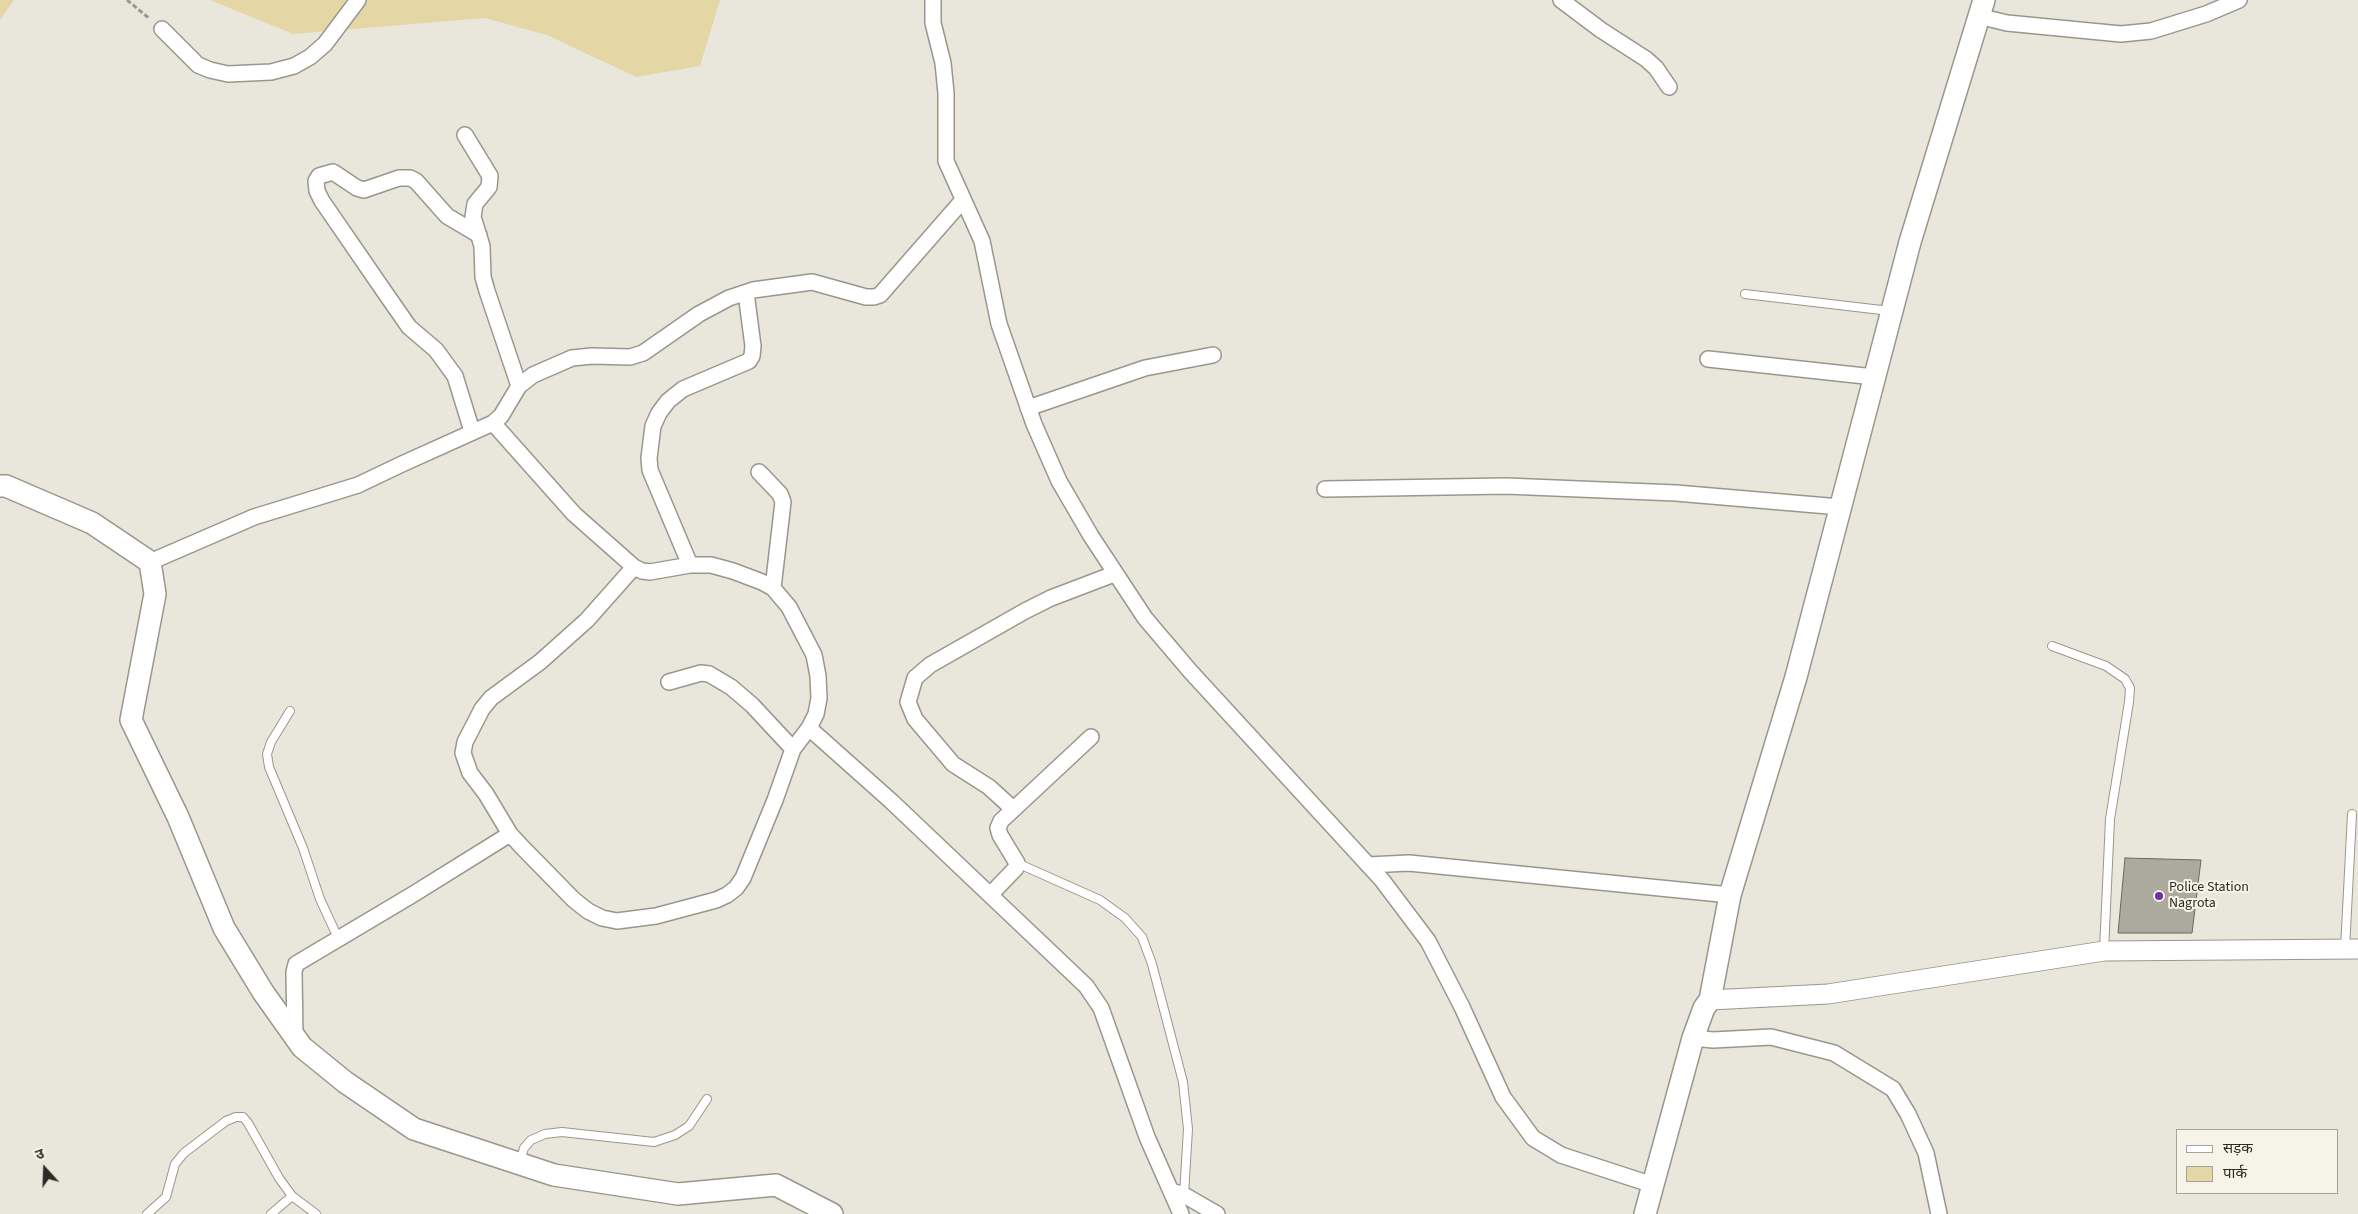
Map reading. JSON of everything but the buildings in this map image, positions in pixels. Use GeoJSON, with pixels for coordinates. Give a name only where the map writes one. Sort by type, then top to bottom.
{"type":"FeatureCollection","features":[{"type":"Feature","properties":{"kind":"main road"},"geometry":{"type":"LineString","coordinates":[[1646,1214],[1693,1038],[1704,1008],[1710,1000],[1730,895],[1796,677],[1910,242],[1981,8]]}},
{"type":"Feature","properties":{"kind":"main road"},"geometry":{"type":"LineString","coordinates":[[0,486],[6,486],[92,522],[150,562],[155,594],[131,720],[178,817],[224,928],[262,992],[302,1047],[345,1082],[414,1129],[519,1164],[554,1175],[678,1194],[776,1185],[832,1214]]}},
{"type":"Feature","properties":{"kind":"street"},"geometry":{"type":"LineString","coordinates":[[162,30],[198,65],[210,70],[228,74],[271,72],[294,66],[310,57],[325,44],[358,0]]}},
{"type":"Feature","properties":{"kind":"street"},"geometry":{"type":"LineString","coordinates":[[933,0],[933,23],[943,63],[946,93],[946,162],[982,241],[999,324],[1028,408],[1059,481],[1114,574],[1145,618],[1190,671],[1382,880],[1428,941],[1462,1007],[1503,1097],[1533,1138],[1561,1156],[1653,1185]]}},
{"type":"Feature","properties":{"kind":"street"},"geometry":{"type":"LineString","coordinates":[[1561,0],[1646,59],[1656,68],[1670,87]]}},
{"type":"Feature","properties":{"kind":"street"},"geometry":{"type":"LineString","coordinates":[[1981,8],[2007,23],[2121,34],[2151,31],[2206,14],[2239,0]]}},
{"type":"Feature","properties":{"kind":"street"},"geometry":{"type":"LineString","coordinates":[[465,135],[491,181],[473,210],[473,217],[479,236],[486,291],[519,386]]}},
{"type":"Feature","properties":{"kind":"street"},"geometry":{"type":"LineString","coordinates":[[472,431],[455,376],[436,350],[409,327],[322,201],[316,181],[319,176],[333,172],[357,188],[364,190],[399,178],[410,178],[416,181],[447,216],[479,236]]}},
{"type":"Feature","properties":{"kind":"street"},"geometry":{"type":"LineString","coordinates":[[150,562],[254,517],[358,484],[493,423],[501,416],[519,386],[534,375],[572,358],[592,356],[630,357],[643,353],[699,314],[729,298],[746,293],[812,282],[866,297],[880,295],[963,200]]}},
{"type":"Feature","properties":{"kind":"street"},"geometry":{"type":"LineString","coordinates":[[690,565],[650,470],[649,458],[653,426],[668,401],[683,389],[749,361],[752,356],[753,346],[746,293]]}},
{"type":"Feature","properties":{"kind":"street"},"geometry":{"type":"LineString","coordinates":[[1028,408],[1145,368],[1213,355]]}},
{"type":"Feature","properties":{"kind":"street"},"geometry":{"type":"LineString","coordinates":[[1708,359],[1874,377]]}},
{"type":"Feature","properties":{"kind":"street"},"geometry":{"type":"LineString","coordinates":[[493,423],[574,514],[634,567],[642,572],[650,572],[690,565],[711,565],[734,570],[772,588],[789,607],[814,655],[818,676],[819,698],[816,714],[809,728],[793,749],[782,784],[743,878],[736,888],[716,900],[656,916],[617,921],[602,918],[588,911],[574,900],[510,834],[467,767],[463,752],[465,742],[482,709],[490,698],[540,662],[587,620],[634,567]]}},
{"type":"Feature","properties":{"kind":"street"},"geometry":{"type":"LineString","coordinates":[[759,472],[780,494],[783,502],[772,588]]}},
{"type":"Feature","properties":{"kind":"street"},"geometry":{"type":"LineString","coordinates":[[1325,489],[1506,486],[1676,493],[1840,507]]}},
{"type":"Feature","properties":{"kind":"street"},"geometry":{"type":"LineString","coordinates":[[1012,808],[989,787],[953,764],[915,719],[908,702],[915,678],[930,665],[1025,611],[1051,598],[1114,574]]}},
{"type":"Feature","properties":{"kind":"street"},"geometry":{"type":"LineString","coordinates":[[669,682],[701,673],[709,674],[732,687],[752,705],[793,749]]}},
{"type":"Feature","properties":{"kind":"street"},"geometry":{"type":"LineString","coordinates":[[809,728],[1086,986],[1101,1008],[1147,1137],[1178,1193],[1180,1214]]}},
{"type":"Feature","properties":{"kind":"street"},"geometry":{"type":"LineString","coordinates":[[990,895],[1016,868],[1017,863],[1000,835],[998,828],[1000,821],[1091,737]]}},
{"type":"Feature","properties":{"kind":"street"},"geometry":{"type":"LineString","coordinates":[[295,1037],[294,972],[296,964],[510,834]]}},
{"type":"Feature","properties":{"kind":"street"},"geometry":{"type":"LineString","coordinates":[[1368,865],[1409,863],[1730,895]]}},
{"type":"Feature","properties":{"kind":"street"},"geometry":{"type":"LineString","coordinates":[[1710,1000],[1828,994],[2104,951],[2351,949]]}},
{"type":"Feature","properties":{"kind":"street"},"geometry":{"type":"LineString","coordinates":[[1693,1038],[1713,1040],[1771,1038],[1834,1053],[1893,1089],[1908,1114],[1926,1153],[1939,1214]]}},
{"type":"Feature","properties":{"kind":"street"},"geometry":{"type":"LineString","coordinates":[[1178,1193],[1217,1214]]}},
{"type":"Feature","properties":{"kind":"lane"},"geometry":{"type":"LineString","coordinates":[[1745,294],[1892,311]]}},
{"type":"Feature","properties":{"kind":"lane"},"geometry":{"type":"LineString","coordinates":[[2052,646],[2106,666],[2125,679],[2130,688],[2130,702],[2110,819],[2104,951]]}},
{"type":"Feature","properties":{"kind":"lane"},"geometry":{"type":"LineString","coordinates":[[290,711],[271,742],[267,754],[269,767],[303,848],[320,899],[338,938]]}},
{"type":"Feature","properties":{"kind":"lane"},"geometry":{"type":"LineString","coordinates":[[2351,949],[2352,814]]}},
{"type":"Feature","properties":{"kind":"lane"},"geometry":{"type":"LineString","coordinates":[[1017,863],[1100,900],[1125,918],[1142,937],[1152,964],[1182,1082],[1188,1129],[1178,1193]]}},
{"type":"Feature","properties":{"kind":"lane"},"geometry":{"type":"LineString","coordinates":[[519,1164],[524,1148],[531,1140],[545,1134],[562,1132],[654,1142],[689,1126],[707,1099]]}},
{"type":"Feature","properties":{"kind":"lane"},"geometry":{"type":"LineString","coordinates":[[147,1214],[166,1197],[175,1164],[184,1152],[226,1121],[236,1117],[243,1118],[248,1123],[279,1178],[292,1196],[316,1214]]}},
{"type":"Feature","properties":{"kind":"lane"},"geometry":{"type":"LineString","coordinates":[[271,1214],[292,1196]]}},
{"type":"Feature","properties":{"kind":"path"},"geometry":{"type":"LineString","coordinates":[[127,0],[162,30]]}},
{"type":"Feature","properties":{"kind":"green space"},"geometry":{"type":"Polygon","coordinates":[[[0,0],[14,0],[0,20],[0,0]]]}},
{"type":"Feature","properties":{"kind":"green space"},"geometry":{"type":"Polygon","coordinates":[[[210,0],[720,0],[700,66],[636,77],[547,35],[485,18],[293,34],[210,0]]]}},
{"type":"Feature","properties":{"kind":"place","name":"Police Station Nagrota"},"geometry":{"type":"Point","coordinates":[2159,896]}}]}
